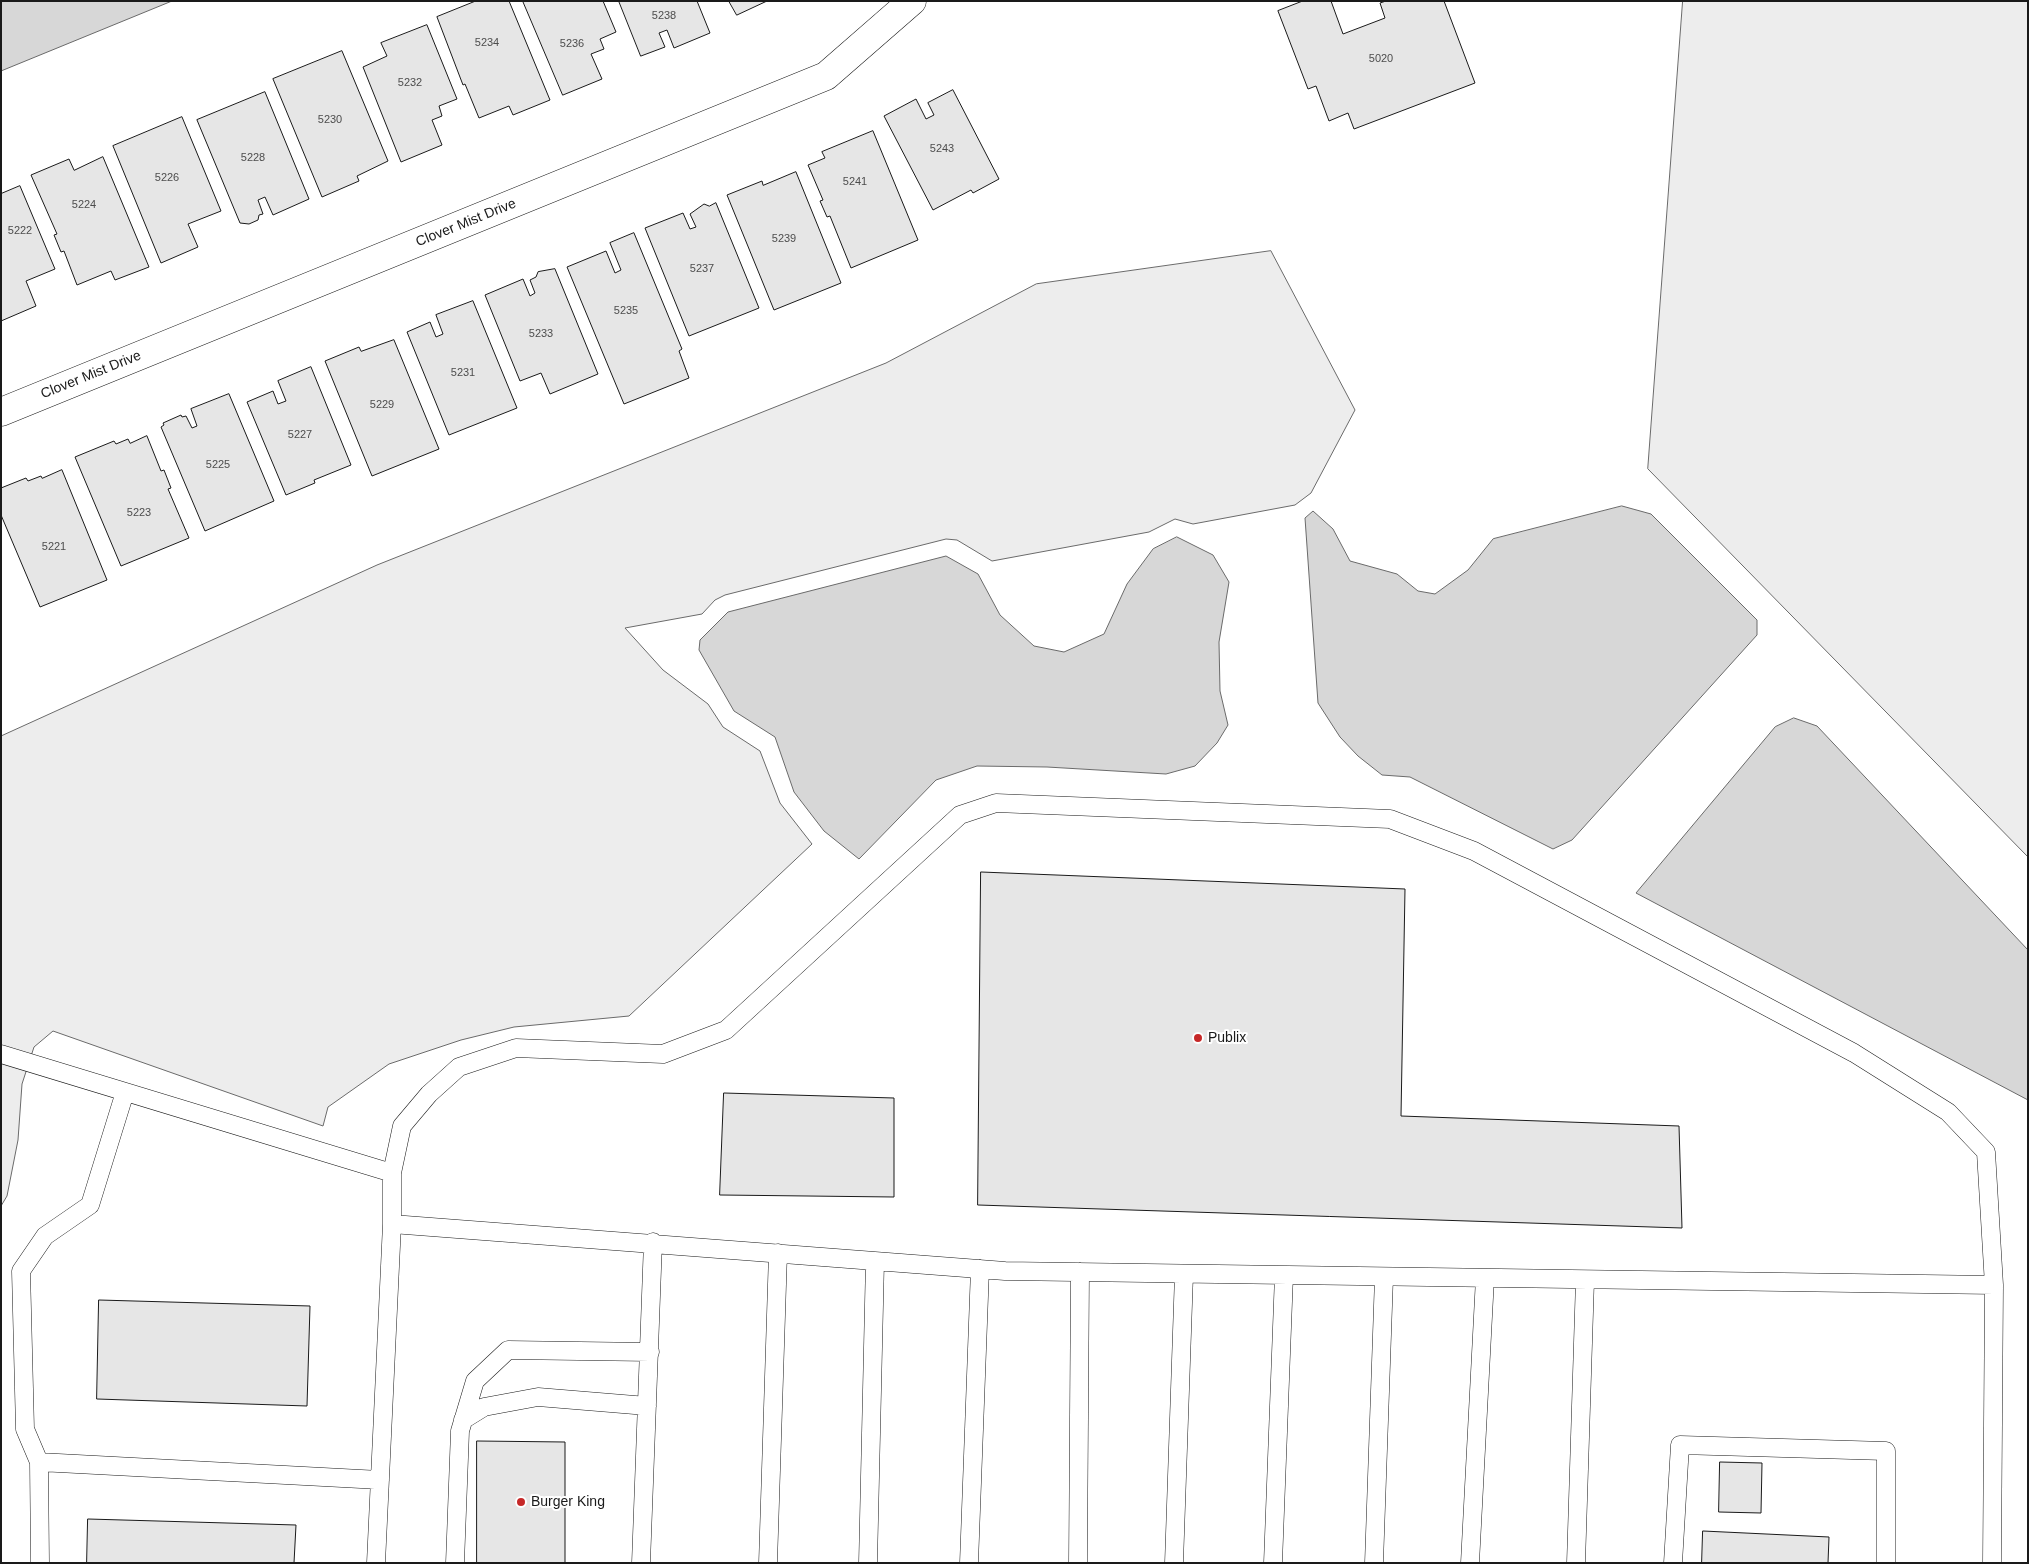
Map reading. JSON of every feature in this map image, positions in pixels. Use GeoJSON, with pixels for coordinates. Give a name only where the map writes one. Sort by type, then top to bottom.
{"type":"FeatureCollection","features":[{"type":"Feature","properties":{"kind":"street","name":"Clover Mist Drive"},"geometry":{"type":"LineString","coordinates":[[1,412],[826,76],[912,1]]}},
{"type":"Feature","properties":{"kind":"lane"},"geometry":{"type":"LineString","coordinates":[[376,1563],[392,1224],[392,1173],[402,1126],[429,1094],[459,1067],[516,1048],[663,1054],[726,1030],[960,815],[996,803],[1390,819],[1474,851],[1854,1053],[1948,1112],[1986,1152],[1994,1285],[1992,1563]]}},
{"type":"Feature","properties":{"kind":"lane"},"geometry":{"type":"LineString","coordinates":[[1,1054],[392,1173]]}},
{"type":"Feature","properties":{"kind":"lane"},"geometry":{"type":"LineString","coordinates":[[40,1563],[39,1462],[25,1429],[21,1271],[45,1236],[90,1205],[125,1092]]}},
{"type":"Feature","properties":{"kind":"lane"},"geometry":{"type":"LineString","coordinates":[[392,1224],[654,1242],[980,1269],[1184,1274],[1994,1285]]}},
{"type":"Feature","properties":{"kind":"lane"},"geometry":{"type":"LineString","coordinates":[[641,1563],[654,1242]]}},
{"type":"Feature","properties":{"kind":"lane"},"geometry":{"type":"LineString","coordinates":[[768,1563],[778,1252]]}},
{"type":"Feature","properties":{"kind":"lane"},"geometry":{"type":"LineString","coordinates":[[868,1563],[876,1261]]}},
{"type":"Feature","properties":{"kind":"lane"},"geometry":{"type":"LineString","coordinates":[[969,1563],[980,1269]]}},
{"type":"Feature","properties":{"kind":"lane"},"geometry":{"type":"LineString","coordinates":[[1078,1563],[1080,1272]]}},
{"type":"Feature","properties":{"kind":"lane"},"geometry":{"type":"LineString","coordinates":[[1174,1563],[1184,1274]]}},
{"type":"Feature","properties":{"kind":"lane"},"geometry":{"type":"LineString","coordinates":[[1273,1563],[1284,1275]]}},
{"type":"Feature","properties":{"kind":"lane"},"geometry":{"type":"LineString","coordinates":[[1374,1563],[1384,1277]]}},
{"type":"Feature","properties":{"kind":"lane"},"geometry":{"type":"LineString","coordinates":[[1470,1563],[1485,1278]]}},
{"type":"Feature","properties":{"kind":"lane"},"geometry":{"type":"LineString","coordinates":[[1576,1563],[1585,1280]]}},
{"type":"Feature","properties":{"kind":"lane"},"geometry":{"type":"LineString","coordinates":[[455,1563],[460,1431],[475,1381],[508,1350],[650,1352]]}},
{"type":"Feature","properties":{"kind":"lane"},"geometry":{"type":"LineString","coordinates":[[463,1420],[484,1407],[538,1397],[647,1406]]}},
{"type":"Feature","properties":{"kind":"lane"},"geometry":{"type":"LineString","coordinates":[[1673,1563],[1680,1445],[1886,1451],[1886,1563]]}},
{"type":"Feature","properties":{"kind":"lane"},"geometry":{"type":"LineString","coordinates":[[39,1462],[380,1480]]}},
{"type":"Feature","properties":{"kind":"shaded area"},"geometry":{"type":"Polygon","coordinates":[[[1,1],[172,1],[1,71],[1,1]]]}},
{"type":"Feature","properties":{"kind":"shaded area"},"geometry":{"type":"Polygon","coordinates":[[[1683,1],[2028,1],[2028,857],[1648,469],[1683,1]]]}},
{"type":"Feature","properties":{"kind":"shaded area"},"geometry":{"type":"Polygon","coordinates":[[[1271,251],[1355,410],[1311,493],[1295,505],[1193,524],[1175,519],[1149,532],[992,561],[957,540],[946,539],[725,595],[715,600],[702,614],[625,628],[663,670],[708,704],[723,727],[760,751],[780,803],[812,844],[629,1016],[514,1027],[461,1040],[389,1064],[328,1107],[323,1126],[53,1031],[34,1047],[22,1084],[18,1140],[7,1196],[1,1206],[1,736],[377,565],[886,363],[1036,284],[1271,251]]]}},
{"type":"Feature","properties":{"kind":"shaded area"},"geometry":{"type":"Polygon","coordinates":[[[1622,506],[1651,514],[1757,620],[1757,635],[1572,840],[1553,849],[1410,777],[1382,775],[1358,756],[1340,737],[1318,703],[1305,518],[1313,511],[1333,529],[1350,561],[1397,574],[1418,591],[1435,594],[1468,570],[1493,539],[1622,506]]]}},
{"type":"Feature","properties":{"kind":"shaded area"},"geometry":{"type":"Polygon","coordinates":[[[1177,537],[1213,555],[1229,582],[1219,642],[1220,691],[1228,725],[1217,743],[1195,766],[1166,774],[1047,767],[977,766],[936,780],[859,859],[824,831],[794,792],[775,737],[734,711],[699,650],[700,640],[728,612],[946,556],[978,574],[1000,615],[1034,646],[1064,652],[1104,634],[1127,584],[1153,549],[1177,537]]]}},
{"type":"Feature","properties":{"kind":"shaded area"},"geometry":{"type":"Polygon","coordinates":[[[1794,718],[1817,726],[2028,950],[2028,1100],[1636,893],[1775,727],[1794,718]]]}},
{"type":"Feature","properties":{"kind":"building"},"geometry":{"type":"Polygon","coordinates":[[[476,1],[509,1],[550,100],[513,115],[509,106],[479,118],[465,84],[463,85],[437,17],[476,1]]]}},
{"type":"Feature","properties":{"kind":"building"},"geometry":{"type":"Polygon","coordinates":[[[523,1],[603,1],[616,32],[600,39],[604,49],[591,54],[602,79],[563,95],[523,1]]]}},
{"type":"Feature","properties":{"kind":"building"},"geometry":{"type":"Polygon","coordinates":[[[619,1],[697,1],[710,33],[674,48],[667,30],[659,33],[665,47],[641,56],[619,1]]]}},
{"type":"Feature","properties":{"kind":"building"},"geometry":{"type":"Polygon","coordinates":[[[729,1],[767,1],[737,15],[729,1]]]}},
{"type":"Feature","properties":{"kind":"building"},"geometry":{"type":"Polygon","coordinates":[[[1303,1],[1331,1],[1343,34],[1385,18],[1380,3],[1386,1],[1444,1],[1475,83],[1354,129],[1348,113],[1329,121],[1316,86],[1308,89],[1278,11],[1303,1]]]}},
{"type":"Feature","properties":{"kind":"building"},"geometry":{"type":"Polygon","coordinates":[[[427,25],[457,99],[439,106],[442,116],[432,120],[442,145],[401,162],[363,67],[387,56],[381,43],[427,25]]]}},
{"type":"Feature","properties":{"kind":"building"},"geometry":{"type":"Polygon","coordinates":[[[342,51],[388,161],[357,176],[359,181],[322,197],[273,79],[342,51]]]}},
{"type":"Feature","properties":{"kind":"building"},"geometry":{"type":"Polygon","coordinates":[[[953,90],[999,179],[973,193],[971,190],[933,210],[884,116],[916,99],[926,119],[934,115],[928,103],[953,90]]]}},
{"type":"Feature","properties":{"kind":"building"},"geometry":{"type":"Polygon","coordinates":[[[265,92],[309,199],[273,215],[265,197],[258,200],[263,214],[259,215],[258,220],[249,224],[240,223],[197,120],[265,92]]]}},
{"type":"Feature","properties":{"kind":"building"},"geometry":{"type":"Polygon","coordinates":[[[182,117],[221,211],[188,224],[198,247],[161,263],[113,146],[182,117]]]}},
{"type":"Feature","properties":{"kind":"building"},"geometry":{"type":"Polygon","coordinates":[[[873,131],[918,240],[851,268],[830,216],[827,217],[820,201],[823,200],[808,165],[825,158],[822,152],[873,131]]]}},
{"type":"Feature","properties":{"kind":"building"},"geometry":{"type":"Polygon","coordinates":[[[103,157],[149,267],[115,280],[111,271],[77,285],[64,251],[61,252],[54,235],[57,234],[31,175],[69,159],[74,170],[103,157]]]}},
{"type":"Feature","properties":{"kind":"building"},"geometry":{"type":"Polygon","coordinates":[[[796,172],[841,283],[774,310],[727,195],[762,181],[763,185],[796,172]]]}},
{"type":"Feature","properties":{"kind":"building"},"geometry":{"type":"Polygon","coordinates":[[[20,186],[55,269],[26,281],[36,306],[1,321],[1,194],[20,186]]]}},
{"type":"Feature","properties":{"kind":"building"},"geometry":{"type":"Polygon","coordinates":[[[716,203],[759,308],[689,336],[645,228],[683,213],[690,229],[696,227],[690,214],[704,204],[709,206],[716,203]]]}},
{"type":"Feature","properties":{"kind":"building"},"geometry":{"type":"Polygon","coordinates":[[[634,233],[682,349],[679,351],[689,378],[624,404],[567,267],[606,251],[615,273],[621,270],[610,243],[634,233]]]}},
{"type":"Feature","properties":{"kind":"building"},"geometry":{"type":"Polygon","coordinates":[[[555,269],[598,374],[550,394],[541,373],[520,381],[485,295],[523,279],[530,296],[535,293],[530,280],[536,277],[538,272],[555,269]]]}},
{"type":"Feature","properties":{"kind":"building"},"geometry":{"type":"Polygon","coordinates":[[[473,301],[517,408],[449,435],[407,332],[430,322],[436,337],[443,334],[436,315],[473,301]]]}},
{"type":"Feature","properties":{"kind":"building"},"geometry":{"type":"Polygon","coordinates":[[[394,340],[439,449],[372,476],[325,361],[359,347],[361,351],[394,340]]]}},
{"type":"Feature","properties":{"kind":"building"},"geometry":{"type":"Polygon","coordinates":[[[311,367],[351,465],[314,480],[315,483],[286,495],[247,402],[273,391],[278,404],[286,401],[278,381],[311,367]]]}},
{"type":"Feature","properties":{"kind":"building"},"geometry":{"type":"Polygon","coordinates":[[[229,394],[274,501],[205,531],[161,427],[164,425],[163,423],[181,415],[182,417],[186,416],[192,428],[197,426],[191,409],[229,394]]]}},
{"type":"Feature","properties":{"kind":"building"},"geometry":{"type":"Polygon","coordinates":[[[147,436],[161,471],[164,470],[171,488],[168,489],[189,538],[121,566],[75,457],[114,441],[116,444],[128,439],[130,443],[147,436]]]}},
{"type":"Feature","properties":{"kind":"building"},"geometry":{"type":"Polygon","coordinates":[[[62,470],[107,580],[40,607],[1,515],[1,488],[26,478],[28,481],[41,476],[42,478],[62,470]]]}},
{"type":"Feature","properties":{"kind":"building"},"geometry":{"type":"Polygon","coordinates":[[[981,872],[1405,889],[1401,1116],[1679,1126],[1682,1228],[978,1205],[981,872]]]}},
{"type":"Feature","properties":{"kind":"building"},"geometry":{"type":"Polygon","coordinates":[[[724,1093],[894,1098],[894,1197],[720,1195],[724,1093]]]}},
{"type":"Feature","properties":{"kind":"building"},"geometry":{"type":"Polygon","coordinates":[[[99,1300],[310,1306],[307,1406],[97,1399],[99,1300]]]}},
{"type":"Feature","properties":{"kind":"building","name":"Burger King"},"geometry":{"type":"Polygon","coordinates":[[[477,1441],[565,1442],[565,1563],[477,1563],[477,1441]]]}},
{"type":"Feature","properties":{"kind":"building"},"geometry":{"type":"Polygon","coordinates":[[[1720,1462],[1762,1463],[1761,1513],[1719,1512],[1720,1462]]]}},
{"type":"Feature","properties":{"kind":"building"},"geometry":{"type":"Polygon","coordinates":[[[88,1519],[296,1525],[294,1563],[87,1563],[88,1519]]]}},
{"type":"Feature","properties":{"kind":"building"},"geometry":{"type":"Polygon","coordinates":[[[1703,1531],[1829,1537],[1828,1563],[1702,1563],[1703,1531]]]}},
{"type":"Feature","properties":{"kind":"place","name":"Publix"},"geometry":{"type":"Point","coordinates":[1198,1038]}},
{"type":"Feature","properties":{"kind":"place","name":"Burger King"},"geometry":{"type":"Point","coordinates":[521,1502]}}]}
